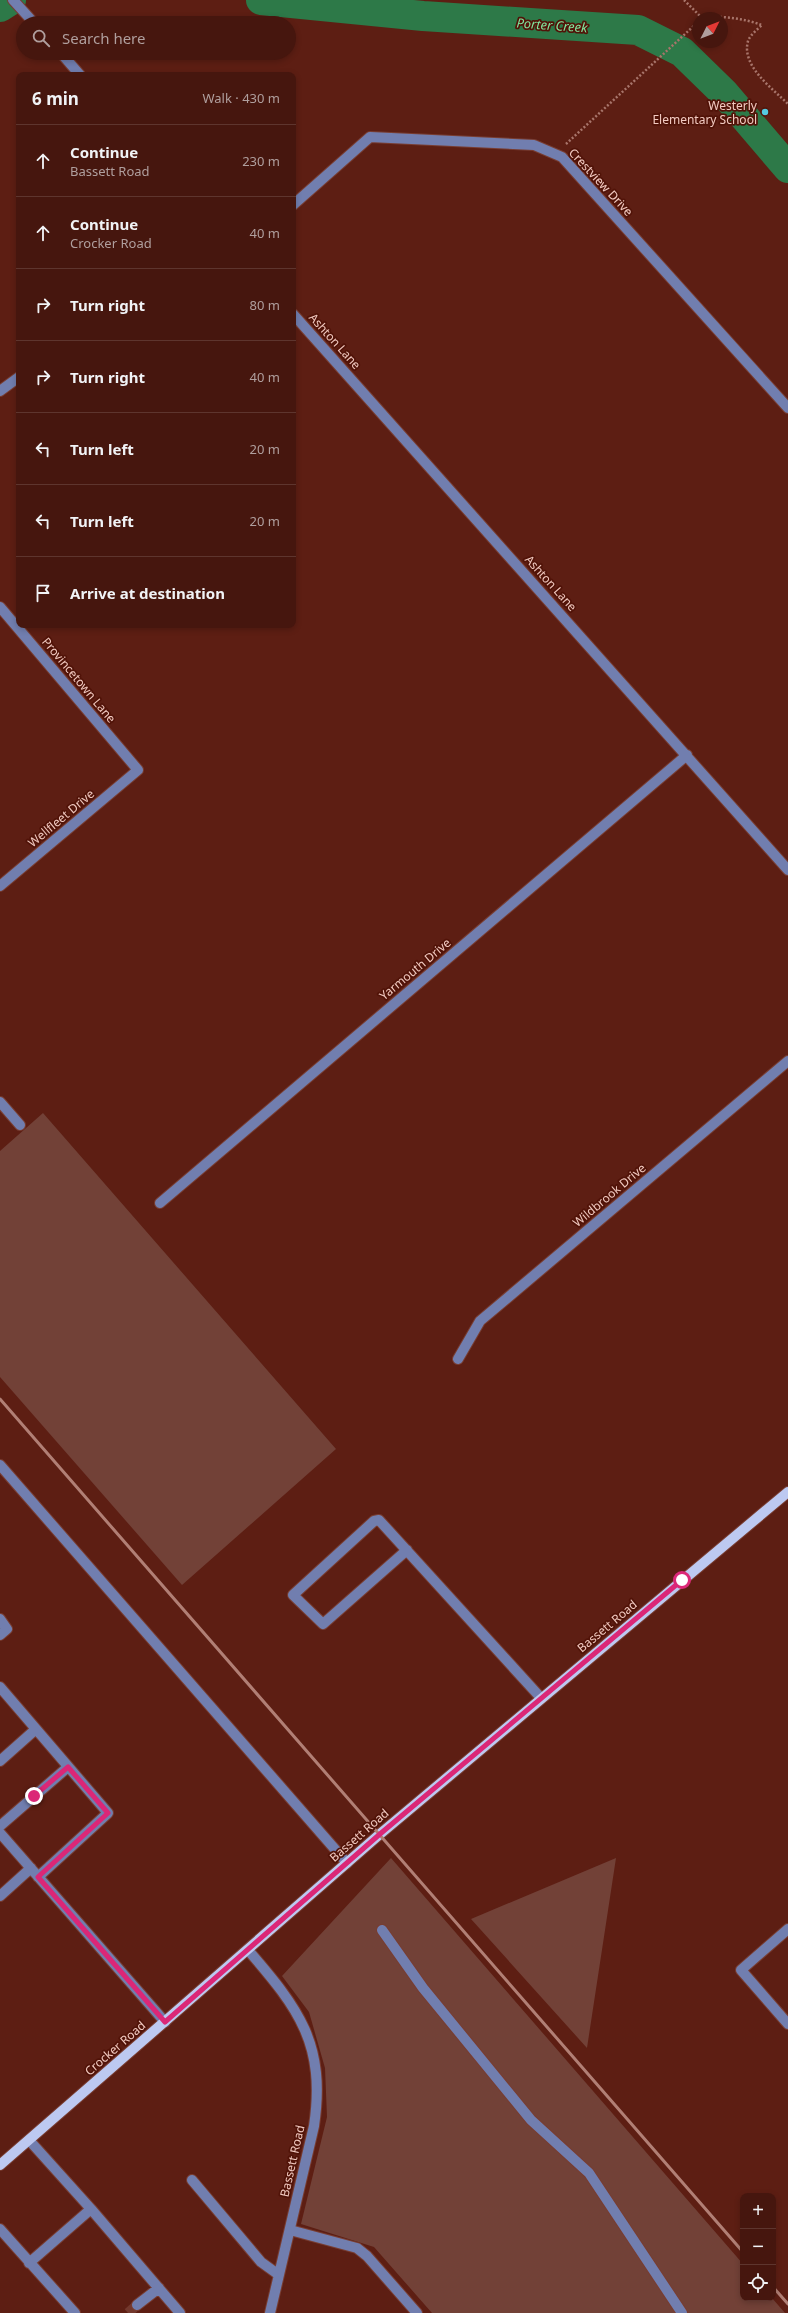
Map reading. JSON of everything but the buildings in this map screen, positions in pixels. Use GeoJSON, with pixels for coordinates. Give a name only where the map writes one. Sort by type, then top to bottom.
{"type":"FeatureCollection","features":[{"type":"Feature","properties":{"kind":"main road","name":"Bassett Road"},"geometry":{"type":"LineString","coordinates":[[248,1950],[347,1863],[541,1698],[788,1492]]}},
{"type":"Feature","properties":{"kind":"main road","name":"Crocker Road"},"geometry":{"type":"LineString","coordinates":[[0,2165],[248,1950]]}},
{"type":"Feature","properties":{"kind":"street"},"geometry":{"type":"LineString","coordinates":[[13,0],[28,16]]}},
{"type":"Feature","properties":{"kind":"street"},"geometry":{"type":"LineString","coordinates":[[66,60],[77,72]]}},
{"type":"Feature","properties":{"kind":"street","name":"Crestview Drive"},"geometry":{"type":"LineString","coordinates":[[296,202],[370,137],[534,146],[549,150],[562,157],[788,408]]}},
{"type":"Feature","properties":{"kind":"street","name":"Ashton Lane"},"geometry":{"type":"LineString","coordinates":[[296,317],[788,870]]}},
{"type":"Feature","properties":{"kind":"street"},"geometry":{"type":"LineString","coordinates":[[0,391],[16,380]]}},
{"type":"Feature","properties":{"kind":"street","name":"Provincetown Lane"},"geometry":{"type":"LineString","coordinates":[[0,607],[16,626]]}},
{"type":"Feature","properties":{"kind":"street","name":"Provincetown Lane"},"geometry":{"type":"LineString","coordinates":[[18,628],[138,770]]}},
{"type":"Feature","properties":{"kind":"street","name":"Yarmouth Drive"},"geometry":{"type":"LineString","coordinates":[[160,1203],[687,755]]}},
{"type":"Feature","properties":{"kind":"street","name":"Wellfleet Drive"},"geometry":{"type":"LineString","coordinates":[[0,886],[138,770]]}},
{"type":"Feature","properties":{"kind":"street","name":"Wildbrook Drive"},"geometry":{"type":"LineString","coordinates":[[458,1359],[480,1321],[788,1061]]}},
{"type":"Feature","properties":{"kind":"street"},"geometry":{"type":"LineString","coordinates":[[0,1102],[20,1125]]}},
{"type":"Feature","properties":{"kind":"street"},"geometry":{"type":"LineString","coordinates":[[0,1465],[347,1863]]}},
{"type":"Feature","properties":{"kind":"street"},"geometry":{"type":"LineString","coordinates":[[407,1550],[323,1624],[293,1595],[377,1519],[407,1550],[541,1698]]}},
{"type":"Feature","properties":{"kind":"street"},"geometry":{"type":"LineString","coordinates":[[0,1619],[7,1629],[0,1636]]}},
{"type":"Feature","properties":{"kind":"street"},"geometry":{"type":"LineString","coordinates":[[1,1692],[36,1729],[108,1813],[38,1877]]}},
{"type":"Feature","properties":{"kind":"street"},"geometry":{"type":"LineString","coordinates":[[0,1761],[36,1729]]}},
{"type":"Feature","properties":{"kind":"street"},"geometry":{"type":"LineString","coordinates":[[0,1826],[68,1767]]}},
{"type":"Feature","properties":{"kind":"street"},"geometry":{"type":"LineString","coordinates":[[0,1833],[165,2022]]}},
{"type":"Feature","properties":{"kind":"street"},"geometry":{"type":"LineString","coordinates":[[0,1896],[30,1868]]}},
{"type":"Feature","properties":{"kind":"street"},"geometry":{"type":"LineString","coordinates":[[788,1929],[741,1970],[788,2024]]}},
{"type":"Feature","properties":{"kind":"street"},"geometry":{"type":"LineString","coordinates":[[382,1930],[423,1988],[531,2120],[590,2173],[682,2313]]}},
{"type":"Feature","properties":{"kind":"street","name":"Bassett Road"},"geometry":{"type":"LineString","coordinates":[[248,1950],[279,1986],[296,2011],[307,2035],[315,2065],[317,2103],[314,2126],[270,2313]]}},
{"type":"Feature","properties":{"kind":"street"},"geometry":{"type":"LineString","coordinates":[[29,2140],[91,2209],[180,2313]]}},
{"type":"Feature","properties":{"kind":"street"},"geometry":{"type":"LineString","coordinates":[[192,2180],[261,2262],[279,2275]]}},
{"type":"Feature","properties":{"kind":"street"},"geometry":{"type":"LineString","coordinates":[[29,2263],[91,2209]]}},
{"type":"Feature","properties":{"kind":"street"},"geometry":{"type":"LineString","coordinates":[[0,2229],[75,2313]]}},
{"type":"Feature","properties":{"kind":"street"},"geometry":{"type":"LineString","coordinates":[[290,2230],[358,2248],[367,2256],[414,2312]]}},
{"type":"Feature","properties":{"kind":"street"},"geometry":{"type":"LineString","coordinates":[[137,2305],[159,2288]]}},
{"type":"Feature","properties":{"kind":"path"},"geometry":{"type":"LineString","coordinates":[[684,0],[697,12]]}},
{"type":"Feature","properties":{"kind":"path"},"geometry":{"type":"LineString","coordinates":[[728,19],[742,20],[762,25],[748,40],[747,55],[755,69],[788,104]]}},
{"type":"Feature","properties":{"kind":"path"},"geometry":{"type":"LineString","coordinates":[[566,144],[692,27]]}},
{"type":"Feature","properties":{"kind":"shaded area"},"geometry":{"type":"Polygon","coordinates":[[[43,1113],[336,1449],[182,1585],[0,1377],[0,1151],[43,1113]]]}},
{"type":"Feature","properties":{"kind":"shaded area"},"geometry":{"type":"Polygon","coordinates":[[[391,1858],[740,2261],[740,2301],[775,2301],[785,2313],[432,2313],[374,2247],[301,2224],[327,2117],[325,2068],[309,2012],[282,1976],[391,1858]]]}},
{"type":"Feature","properties":{"kind":"shaded area"},"geometry":{"type":"Polygon","coordinates":[[[616,1858],[587,2048],[471,1919],[616,1858]]]}},
{"type":"Feature","properties":{"kind":"waterway","name":"Porter Creek"},"geometry":{"type":"LineString","coordinates":[[0,7],[11,0]]}},
{"type":"Feature","properties":{"kind":"waterway","name":"Porter Creek"},"geometry":{"type":"LineString","coordinates":[[261,0],[423,16],[638,30],[682,52],[724,93],[788,168]]}},
{"type":"Feature","properties":{"kind":"tunnel"},"geometry":{"type":"LineString","coordinates":[[128,2313],[137,2305]]}},
{"type":"Feature","properties":{"kind":"railway"},"geometry":{"type":"LineString","coordinates":[[0,1399],[740,2249]]}},
{"type":"Feature","properties":{"kind":"railway"},"geometry":{"type":"LineString","coordinates":[[776,2290],[788,2304]]}},
{"type":"Feature","properties":{"kind":"place","name":"Westerly Elementary School"},"geometry":{"type":"Point","coordinates":[765,112]}},
{"type":"Feature","properties":{"kind":"route"},"geometry":{"type":"LineString","coordinates":[[34,1796],[68,1767],[108,1813],[65,1850],[38,1877],[165,2022],[380,1834],[682,1580]]}}]}
